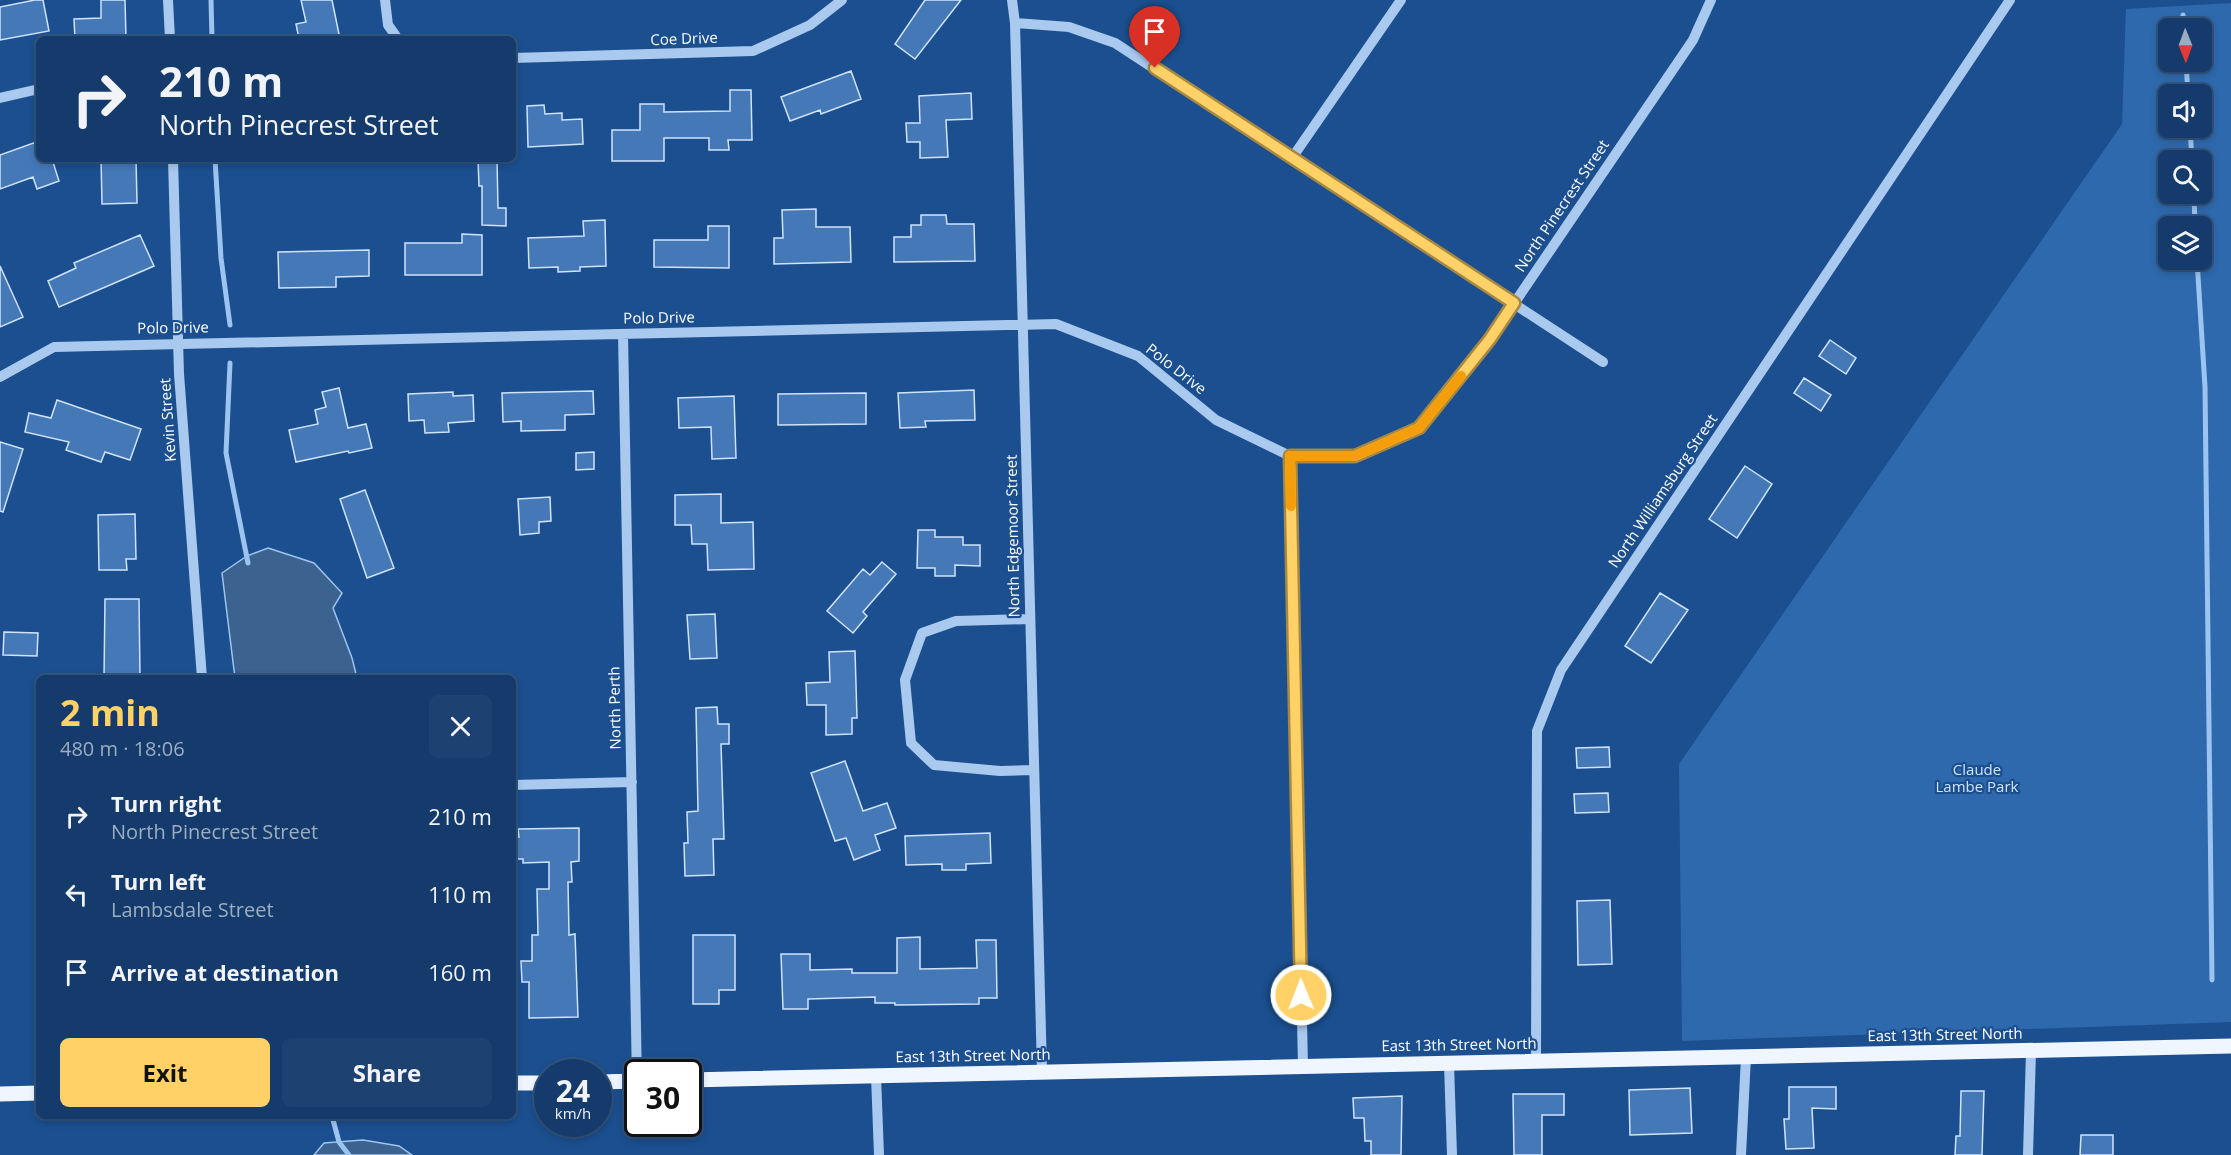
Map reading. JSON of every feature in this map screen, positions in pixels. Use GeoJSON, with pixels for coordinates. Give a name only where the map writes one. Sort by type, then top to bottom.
{"type":"FeatureCollection","features":[{"type":"Feature","properties":{"kind":"main road","name":"East 13th Street North"},"geometry":{"type":"LineString","coordinates":[[702,1080],[2231,1046]]}},
{"type":"Feature","properties":{"kind":"main road"},"geometry":{"type":"LineString","coordinates":[[516,1083],[534,1083]]}},
{"type":"Feature","properties":{"kind":"main road"},"geometry":{"type":"LineString","coordinates":[[0,1094],[36,1093]]}},
{"type":"Feature","properties":{"kind":"street"},"geometry":{"type":"LineString","coordinates":[[168,0],[170,36]]}},
{"type":"Feature","properties":{"kind":"street"},"geometry":{"type":"LineString","coordinates":[[385,0],[388,25],[396,36]]}},
{"type":"Feature","properties":{"kind":"street","name":"Coe Drive"},"geometry":{"type":"LineString","coordinates":[[516,58],[753,51],[810,25],[842,0]]}},
{"type":"Feature","properties":{"kind":"street","name":"North Edgemoor Street"},"geometry":{"type":"LineString","coordinates":[[1012,0],[1016,23],[1042,1072]]}},
{"type":"Feature","properties":{"kind":"street"},"geometry":{"type":"LineString","coordinates":[[1292,158],[1401,0]]}},
{"type":"Feature","properties":{"kind":"street","name":"North Pinecrest Street"},"geometry":{"type":"LineString","coordinates":[[1290,456],[1355,456],[1419,428],[1490,339],[1694,40],[1711,0]]}},
{"type":"Feature","properties":{"kind":"street","name":"North Williamsburg Street"},"geometry":{"type":"LineString","coordinates":[[1536,1061],[1537,731],[1561,670],[2010,0]]}},
{"type":"Feature","properties":{"kind":"street"},"geometry":{"type":"LineString","coordinates":[[1016,23],[1069,27],[1115,43],[1603,362]]}},
{"type":"Feature","properties":{"kind":"street"},"geometry":{"type":"LineString","coordinates":[[0,98],[36,90]]}},
{"type":"Feature","properties":{"kind":"street","name":"Kevin Street"},"geometry":{"type":"LineString","coordinates":[[173,162],[178,343],[202,675]]}},
{"type":"Feature","properties":{"kind":"street","name":"Polo Drive"},"geometry":{"type":"LineString","coordinates":[[0,377],[54,347],[1056,324],[1138,356],[1216,420],[1290,456]]}},
{"type":"Feature","properties":{"kind":"street","name":"North Perth"},"geometry":{"type":"LineString","coordinates":[[623,334],[637,1059]]}},
{"type":"Feature","properties":{"kind":"street"},"geometry":{"type":"LineString","coordinates":[[1290,456],[1303,1067]]}},
{"type":"Feature","properties":{"kind":"street"},"geometry":{"type":"LineString","coordinates":[[1030,619],[956,621],[922,633],[905,680],[911,743],[934,765],[1000,771],[1033,770]]}},
{"type":"Feature","properties":{"kind":"street"},"geometry":{"type":"LineString","coordinates":[[516,785],[632,782]]}},
{"type":"Feature","properties":{"kind":"street"},"geometry":{"type":"LineString","coordinates":[[2028,1155],[2031,1051]]}},
{"type":"Feature","properties":{"kind":"street"},"geometry":{"type":"LineString","coordinates":[[1741,1155],[1746,1057]]}},
{"type":"Feature","properties":{"kind":"street"},"geometry":{"type":"LineString","coordinates":[[1449,1064],[1452,1155]]}},
{"type":"Feature","properties":{"kind":"street"},"geometry":{"type":"LineString","coordinates":[[876,1076],[879,1155]]}},
{"type":"Feature","properties":{"kind":"green space","name":"Claude Lambe Park"},"geometry":{"type":"Polygon","coordinates":[[[2231,3],[2231,1022],[1682,1041],[1679,764],[2122,124],[2126,9],[2231,3]]]}},
{"type":"Feature","properties":{"kind":"shaded area"},"geometry":{"type":"Polygon","coordinates":[[[268,548],[314,563],[342,593],[333,608],[356,675],[235,675],[222,573],[247,556],[268,548]]]}},
{"type":"Feature","properties":{"kind":"shaded area"},"geometry":{"type":"Polygon","coordinates":[[[363,1140],[399,1146],[412,1155],[314,1155],[324,1143],[363,1140]]]}},
{"type":"Feature","properties":{"kind":"building"},"geometry":{"type":"Polygon","coordinates":[[[43,0],[49,31],[0,40],[0,7],[43,0]]]}},
{"type":"Feature","properties":{"kind":"building"},"geometry":{"type":"Polygon","coordinates":[[[101,0],[125,0],[126,36],[75,36],[74,19],[101,18],[101,0]]]}},
{"type":"Feature","properties":{"kind":"building"},"geometry":{"type":"Polygon","coordinates":[[[301,0],[332,0],[339,36],[298,36],[296,24],[306,22],[301,0]]]}},
{"type":"Feature","properties":{"kind":"building"},"geometry":{"type":"Polygon","coordinates":[[[925,0],[961,0],[915,59],[895,44],[925,0]]]}},
{"type":"Feature","properties":{"kind":"building"},"geometry":{"type":"Polygon","coordinates":[[[851,71],[861,99],[821,114],[820,110],[790,121],[781,97],[851,71]]]}},
{"type":"Feature","properties":{"kind":"building"},"geometry":{"type":"Polygon","coordinates":[[[730,90],[751,90],[752,140],[728,140],[729,150],[709,150],[709,138],[664,138],[664,161],[612,161],[612,130],[640,130],[640,104],[664,104],[664,112],[730,111],[730,90]]]}},
{"type":"Feature","properties":{"kind":"building"},"geometry":{"type":"Polygon","coordinates":[[[971,93],[972,119],[946,120],[948,157],[920,158],[920,142],[907,142],[906,123],[920,123],[919,96],[971,93]]]}},
{"type":"Feature","properties":{"kind":"building"},"geometry":{"type":"Polygon","coordinates":[[[544,105],[545,114],[562,113],[562,120],[582,119],[583,144],[528,147],[527,106],[544,105]]]}},
{"type":"Feature","properties":{"kind":"building"},"geometry":{"type":"Polygon","coordinates":[[[36,142],[36,162],[53,162],[59,181],[37,189],[33,177],[0,189],[0,155],[36,142]]]}},
{"type":"Feature","properties":{"kind":"building"},"geometry":{"type":"Polygon","coordinates":[[[101,162],[136,162],[137,203],[102,204],[101,162]]]}},
{"type":"Feature","properties":{"kind":"building"},"geometry":{"type":"Polygon","coordinates":[[[478,162],[497,162],[498,208],[506,208],[506,226],[482,225],[482,186],[479,186],[478,162]]]}},
{"type":"Feature","properties":{"kind":"building"},"geometry":{"type":"Polygon","coordinates":[[[816,209],[816,227],[850,227],[851,262],[774,264],[774,238],[783,238],[782,210],[816,209]]]}},
{"type":"Feature","properties":{"kind":"building"},"geometry":{"type":"Polygon","coordinates":[[[921,215],[946,215],[947,224],[974,224],[975,261],[894,262],[894,237],[911,237],[911,225],[921,225],[921,215]]]}},
{"type":"Feature","properties":{"kind":"building"},"geometry":{"type":"Polygon","coordinates":[[[605,220],[606,266],[580,267],[580,271],[558,272],[558,267],[529,268],[528,238],[584,236],[583,221],[605,220]]]}},
{"type":"Feature","properties":{"kind":"building"},"geometry":{"type":"Polygon","coordinates":[[[708,226],[729,226],[729,268],[654,267],[654,240],[708,240],[708,226]]]}},
{"type":"Feature","properties":{"kind":"building"},"geometry":{"type":"Polygon","coordinates":[[[462,234],[482,235],[482,275],[405,275],[405,243],[462,243],[462,234]]]}},
{"type":"Feature","properties":{"kind":"building"},"geometry":{"type":"Polygon","coordinates":[[[140,235],[154,266],[59,307],[48,281],[76,268],[74,263],[140,235]]]}},
{"type":"Feature","properties":{"kind":"building"},"geometry":{"type":"Polygon","coordinates":[[[369,250],[369,276],[336,277],[336,287],[279,288],[278,252],[369,250]]]}},
{"type":"Feature","properties":{"kind":"building"},"geometry":{"type":"Polygon","coordinates":[[[0,266],[23,317],[0,327],[0,266]]]}},
{"type":"Feature","properties":{"kind":"building"},"geometry":{"type":"Polygon","coordinates":[[[1830,340],[1856,358],[1846,374],[1819,356],[1830,340]]]}},
{"type":"Feature","properties":{"kind":"building"},"geometry":{"type":"Polygon","coordinates":[[[1804,378],[1831,395],[1821,411],[1794,393],[1804,378]]]}},
{"type":"Feature","properties":{"kind":"building"},"geometry":{"type":"Polygon","coordinates":[[[339,388],[348,428],[366,424],[372,448],[296,462],[289,430],[318,424],[315,410],[326,407],[322,392],[339,388]]]}},
{"type":"Feature","properties":{"kind":"building"},"geometry":{"type":"Polygon","coordinates":[[[974,390],[975,420],[925,421],[926,427],[900,428],[898,393],[974,390]]]}},
{"type":"Feature","properties":{"kind":"building"},"geometry":{"type":"Polygon","coordinates":[[[593,391],[594,414],[565,415],[565,430],[521,431],[521,421],[503,422],[502,393],[593,391]]]}},
{"type":"Feature","properties":{"kind":"building"},"geometry":{"type":"Polygon","coordinates":[[[453,392],[453,396],[473,395],[474,421],[448,423],[449,432],[425,433],[424,420],[409,421],[408,394],[453,392]]]}},
{"type":"Feature","properties":{"kind":"building"},"geometry":{"type":"Polygon","coordinates":[[[866,393],[866,424],[778,425],[778,394],[866,393]]]}},
{"type":"Feature","properties":{"kind":"building"},"geometry":{"type":"Polygon","coordinates":[[[734,396],[736,458],[712,459],[711,427],[679,428],[678,398],[734,396]]]}},
{"type":"Feature","properties":{"kind":"building"},"geometry":{"type":"Polygon","coordinates":[[[57,400],[141,429],[130,460],[105,452],[101,462],[66,450],[69,442],[25,432],[29,413],[51,418],[57,400]]]}},
{"type":"Feature","properties":{"kind":"building"},"geometry":{"type":"Polygon","coordinates":[[[0,442],[23,449],[3,512],[0,511],[0,442]]]}},
{"type":"Feature","properties":{"kind":"building"},"geometry":{"type":"Polygon","coordinates":[[[594,452],[594,469],[576,470],[576,453],[594,452]]]}},
{"type":"Feature","properties":{"kind":"building"},"geometry":{"type":"Polygon","coordinates":[[[1745,466],[1772,484],[1737,538],[1709,519],[1745,466]]]}},
{"type":"Feature","properties":{"kind":"building"},"geometry":{"type":"Polygon","coordinates":[[[365,490],[394,568],[367,578],[340,499],[365,490]]]}},
{"type":"Feature","properties":{"kind":"building"},"geometry":{"type":"Polygon","coordinates":[[[721,494],[721,523],[753,522],[754,569],[708,570],[707,544],[692,544],[691,525],[675,525],[675,495],[721,494]]]}},
{"type":"Feature","properties":{"kind":"building"},"geometry":{"type":"Polygon","coordinates":[[[550,497],[551,521],[539,522],[539,533],[520,535],[518,499],[550,497]]]}},
{"type":"Feature","properties":{"kind":"building"},"geometry":{"type":"Polygon","coordinates":[[[135,514],[136,559],[126,559],[127,570],[99,570],[98,515],[135,514]]]}},
{"type":"Feature","properties":{"kind":"building"},"geometry":{"type":"Polygon","coordinates":[[[918,530],[935,530],[935,537],[963,537],[963,545],[980,545],[980,566],[955,565],[955,576],[935,576],[935,568],[917,568],[918,530]]]}},
{"type":"Feature","properties":{"kind":"building"},"geometry":{"type":"Polygon","coordinates":[[[882,562],[896,574],[863,612],[867,616],[853,633],[827,611],[863,569],[870,575],[882,562]]]}},
{"type":"Feature","properties":{"kind":"building"},"geometry":{"type":"Polygon","coordinates":[[[1660,593],[1688,610],[1651,663],[1625,646],[1660,593]]]}},
{"type":"Feature","properties":{"kind":"building"},"geometry":{"type":"Polygon","coordinates":[[[105,599],[139,599],[140,675],[104,675],[105,599]]]}},
{"type":"Feature","properties":{"kind":"building"},"geometry":{"type":"Polygon","coordinates":[[[715,614],[717,658],[690,659],[687,615],[715,614]]]}},
{"type":"Feature","properties":{"kind":"building"},"geometry":{"type":"Polygon","coordinates":[[[4,632],[38,633],[37,656],[3,655],[4,632]]]}},
{"type":"Feature","properties":{"kind":"building"},"geometry":{"type":"Polygon","coordinates":[[[855,651],[857,718],[852,718],[852,734],[826,735],[826,705],[807,705],[806,683],[830,682],[829,652],[855,651]]]}},
{"type":"Feature","properties":{"kind":"building"},"geometry":{"type":"Polygon","coordinates":[[[717,707],[718,724],[729,724],[729,744],[721,744],[724,839],[713,839],[714,875],[685,876],[684,843],[688,843],[687,812],[698,811],[696,708],[717,707]]]}},
{"type":"Feature","properties":{"kind":"building"},"geometry":{"type":"Polygon","coordinates":[[[1609,747],[1610,767],[1577,768],[1576,748],[1609,747]]]}},
{"type":"Feature","properties":{"kind":"building"},"geometry":{"type":"Polygon","coordinates":[[[845,761],[863,811],[887,803],[896,828],[875,835],[880,850],[854,860],[846,838],[835,841],[811,773],[845,761]]]}},
{"type":"Feature","properties":{"kind":"building"},"geometry":{"type":"Polygon","coordinates":[[[1608,793],[1609,812],[1575,813],[1574,794],[1608,793]]]}},
{"type":"Feature","properties":{"kind":"building"},"geometry":{"type":"Polygon","coordinates":[[[579,828],[579,861],[571,862],[572,882],[568,882],[569,935],[575,934],[578,1017],[529,1018],[529,982],[522,982],[521,961],[532,961],[532,935],[538,935],[537,889],[549,889],[549,862],[523,863],[523,859],[516,859],[518,829],[579,828]]]}},
{"type":"Feature","properties":{"kind":"building"},"geometry":{"type":"Polygon","coordinates":[[[990,833],[991,863],[966,864],[966,870],[942,870],[942,864],[906,865],[905,836],[990,833]]]}},
{"type":"Feature","properties":{"kind":"building"},"geometry":{"type":"Polygon","coordinates":[[[1610,900],[1612,964],[1578,965],[1577,901],[1610,900]]]}},
{"type":"Feature","properties":{"kind":"building"},"geometry":{"type":"Polygon","coordinates":[[[693,935],[735,935],[735,990],[719,990],[719,1004],[693,1004],[693,935]]]}},
{"type":"Feature","properties":{"kind":"building"},"geometry":{"type":"Polygon","coordinates":[[[920,937],[920,969],[977,968],[976,940],[996,940],[997,998],[979,998],[979,1004],[895,1005],[895,1003],[875,1003],[875,997],[808,999],[808,1009],[783,1009],[781,954],[810,954],[810,970],[852,969],[852,973],[897,973],[897,938],[920,937]]]}},
{"type":"Feature","properties":{"kind":"building"},"geometry":{"type":"Polygon","coordinates":[[[1789,1087],[1836,1087],[1836,1109],[1812,1108],[1814,1148],[1786,1149],[1784,1119],[1789,1119],[1789,1087]]]}},
{"type":"Feature","properties":{"kind":"building"},"geometry":{"type":"Polygon","coordinates":[[[1690,1088],[1692,1133],[1630,1135],[1629,1090],[1690,1088]]]}},
{"type":"Feature","properties":{"kind":"building"},"geometry":{"type":"Polygon","coordinates":[[[1961,1091],[1984,1091],[1982,1155],[1955,1155],[1956,1136],[1960,1136],[1961,1091]]]}},
{"type":"Feature","properties":{"kind":"building"},"geometry":{"type":"Polygon","coordinates":[[[1513,1094],[1564,1094],[1564,1115],[1542,1115],[1542,1155],[1514,1155],[1513,1094]]]}},
{"type":"Feature","properties":{"kind":"building"},"geometry":{"type":"Polygon","coordinates":[[[1402,1096],[1401,1155],[1371,1155],[1371,1141],[1365,1141],[1364,1118],[1354,1118],[1353,1098],[1402,1096]]]}},
{"type":"Feature","properties":{"kind":"building"},"geometry":{"type":"Polygon","coordinates":[[[2081,1135],[2113,1135],[2113,1155],[2080,1155],[2081,1135]]]}},
{"type":"Feature","properties":{"kind":"waterway"},"geometry":{"type":"LineString","coordinates":[[211,0],[212,36]]}},
{"type":"Feature","properties":{"kind":"waterway"},"geometry":{"type":"LineString","coordinates":[[2187,72],[2187,84]]}},
{"type":"Feature","properties":{"kind":"waterway"},"geometry":{"type":"LineString","coordinates":[[2191,138],[2191,150]]}},
{"type":"Feature","properties":{"kind":"waterway"},"geometry":{"type":"LineString","coordinates":[[215,162],[221,258],[230,325]]}},
{"type":"Feature","properties":{"kind":"waterway"},"geometry":{"type":"LineString","coordinates":[[2194,204],[2195,216]]}},
{"type":"Feature","properties":{"kind":"waterway"},"geometry":{"type":"LineString","coordinates":[[2198,270],[2205,387],[2212,980]]}},
{"type":"Feature","properties":{"kind":"waterway"},"geometry":{"type":"LineString","coordinates":[[230,363],[226,453],[248,563]]}},
{"type":"Feature","properties":{"kind":"waterway"},"geometry":{"type":"LineString","coordinates":[[333,1119],[339,1142],[349,1155]]}},
{"type":"Feature","properties":{"kind":"slow traffic"},"geometry":{"type":"LineString","coordinates":[[1291,506],[1290,456],[1355,456],[1419,428],[1461,376]]}},
{"type":"Feature","properties":{"kind":"route"},"geometry":{"type":"LineString","coordinates":[[1155,68],[1514,303],[1490,339],[1419,428],[1355,456],[1290,456],[1301,995]]}}]}
